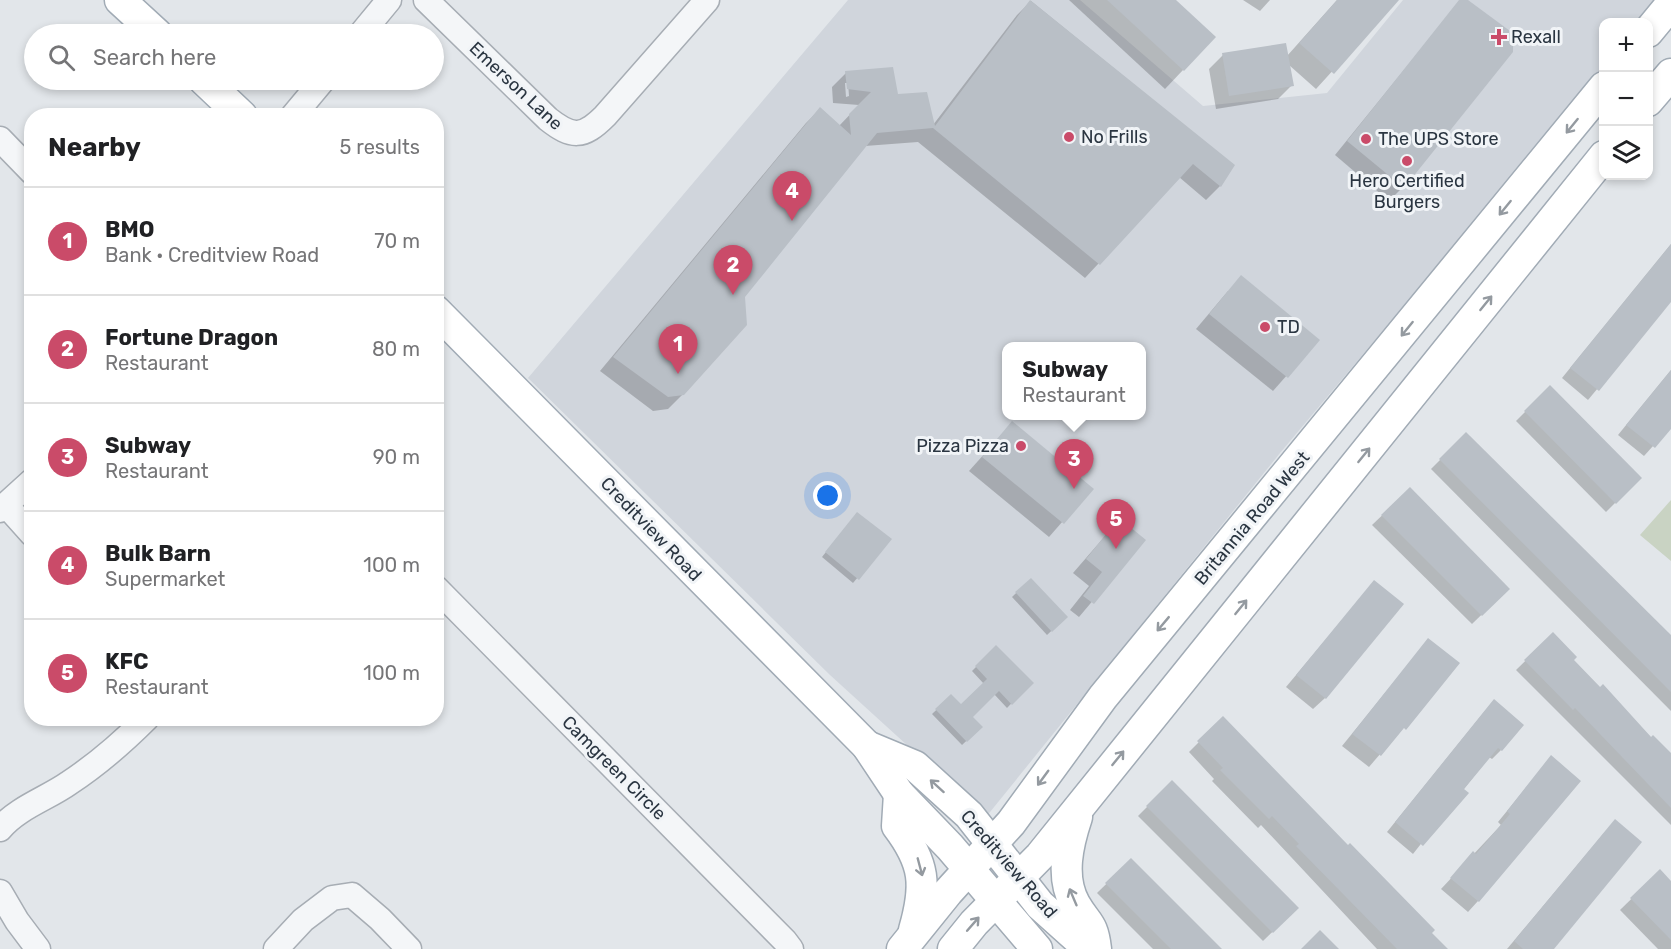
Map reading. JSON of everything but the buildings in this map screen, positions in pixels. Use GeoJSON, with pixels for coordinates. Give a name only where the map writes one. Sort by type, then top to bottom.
{"type":"FeatureCollection","features":[{"type":"Feature","properties":{"kind":"main road"},"geometry":{"type":"LineString","coordinates":[[120,0],[146,24]]}},
{"type":"Feature","properties":{"kind":"main road"},"geometry":{"type":"LineString","coordinates":[[1653,26],[1671,4]]}},
{"type":"Feature","properties":{"kind":"main road"},"geometry":{"type":"LineString","coordinates":[[1653,95],[1671,74]]}},
{"type":"Feature","properties":{"kind":"main road"},"geometry":{"type":"LineString","coordinates":[[215,90],[234,108]]}},
{"type":"Feature","properties":{"kind":"main road","name":"Britannia Road West"},"geometry":{"type":"LineString","coordinates":[[908,942],[1011,822],[1103,697],[1599,93]]}},
{"type":"Feature","properties":{"kind":"main road"},"geometry":{"type":"LineString","coordinates":[[953,949],[995,901],[1040,856],[1599,162]]}},
{"type":"Feature","properties":{"kind":"main road","name":"Creditview Road"},"geometry":{"type":"LineString","coordinates":[[444,319],[867,746],[899,794],[969,869],[1036,949]]}},
{"type":"Feature","properties":{"kind":"main road","name":"Creditview Road"},"geometry":{"type":"LineString","coordinates":[[867,746],[915,766],[969,814],[1040,905],[1089,949]]}},
{"type":"Feature","properties":{"kind":"main road"},"geometry":{"type":"LineString","coordinates":[[899,794],[897,826],[914,848],[922,877],[921,905],[908,942]]}},
{"type":"Feature","properties":{"kind":"main road"},"geometry":{"type":"LineString","coordinates":[[1082,803],[1070,837],[1067,874],[1075,904],[1094,928],[1096,949]]}},
{"type":"Feature","properties":{"kind":"street"},"geometry":{"type":"LineString","coordinates":[[369,24],[389,0]]}},
{"type":"Feature","properties":{"kind":"street","name":"Emerson Lane"},"geometry":{"type":"LineString","coordinates":[[426,0],[548,119],[565,133],[581,133],[593,129],[605,117],[707,0]]}},
{"type":"Feature","properties":{"kind":"street"},"geometry":{"type":"LineString","coordinates":[[300,108],[315,90]]}},
{"type":"Feature","properties":{"kind":"street"},"geometry":{"type":"LineString","coordinates":[[1,142],[24,164]]}},
{"type":"Feature","properties":{"kind":"street"},"geometry":{"type":"LineString","coordinates":[[24,488],[3,507],[24,527]]}},
{"type":"Feature","properties":{"kind":"street","name":"Camgreen Circle"},"geometry":{"type":"LineString","coordinates":[[444,596],[785,941],[790,949]]}},
{"type":"Feature","properties":{"kind":"street"},"geometry":{"type":"LineString","coordinates":[[0,829],[16,816],[68,785],[114,751],[139,726]]}},
{"type":"Feature","properties":{"kind":"street"},"geometry":{"type":"LineString","coordinates":[[0,892],[17,921],[38,949]]}},
{"type":"Feature","properties":{"kind":"street"},"geometry":{"type":"LineString","coordinates":[[276,949],[303,920],[332,898],[352,895],[380,918],[409,949]]}},
{"type":"Feature","properties":{"kind":"shaded area"},"geometry":{"type":"Polygon","coordinates":[[[848,0],[1080,0],[1203,106],[1327,93],[1403,0],[1662,0],[1646,18],[1599,18],[1599,74],[1280,453],[986,817],[830,675],[528,378],[848,0]]]}},
{"type":"Feature","properties":{"kind":"green space"},"geometry":{"type":"Polygon","coordinates":[[[1671,500],[1671,561],[1640,535],[1671,500]]]}},
{"type":"Feature","properties":{"kind":"place","name":"Rexall"},"geometry":{"type":"Point","coordinates":[1499,37]}},
{"type":"Feature","properties":{"kind":"place","name":"No Frills"},"geometry":{"type":"Point","coordinates":[1069,137]}},
{"type":"Feature","properties":{"kind":"place","name":"The UPS Store"},"geometry":{"type":"Point","coordinates":[1366,139]}},
{"type":"Feature","properties":{"kind":"place","name":"Hero Certified Burgers"},"geometry":{"type":"Point","coordinates":[1407,161]}},
{"type":"Feature","properties":{"kind":"place","name":"Bulk Barn"},"geometry":{"type":"Point","coordinates":[792,221]}},
{"type":"Feature","properties":{"kind":"place","name":"Fortune Dragon"},"geometry":{"type":"Point","coordinates":[733,295]}},
{"type":"Feature","properties":{"kind":"place","name":"TD"},"geometry":{"type":"Point","coordinates":[1265,327]}},
{"type":"Feature","properties":{"kind":"place","name":"BMO"},"geometry":{"type":"Point","coordinates":[678,374]}},
{"type":"Feature","properties":{"kind":"place","name":"Pizza Pizza"},"geometry":{"type":"Point","coordinates":[1021,446]}},
{"type":"Feature","properties":{"kind":"place","name":"Subway"},"geometry":{"type":"Point","coordinates":[1074,489]}},
{"type":"Feature","properties":{"kind":"place","name":"KFC"},"geometry":{"type":"Point","coordinates":[1116,549]}}]}
